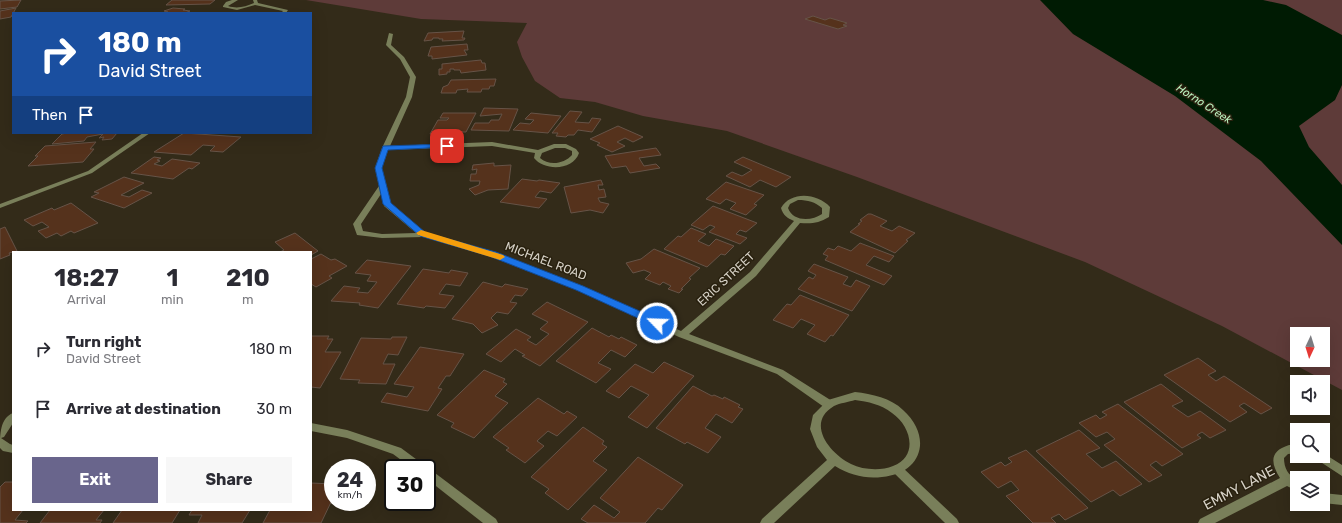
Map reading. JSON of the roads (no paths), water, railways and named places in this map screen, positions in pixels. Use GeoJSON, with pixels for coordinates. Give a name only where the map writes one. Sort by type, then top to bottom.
{"type":"FeatureCollection","features":[{"type":"Feature","properties":{"kind":"street"},"geometry":{"type":"LineString","coordinates":[[236,0],[225,6],[230,8],[239,8],[255,2],[286,10],[284,12]]}},
{"type":"Feature","properties":{"kind":"street","name":"MICHAEL ROAD"},"geometry":{"type":"LineString","coordinates":[[391,34],[388,45],[402,58],[413,78],[409,97],[378,168],[387,204],[423,235]]}},
{"type":"Feature","properties":{"kind":"street"},"geometry":{"type":"LineString","coordinates":[[0,206],[90,172],[146,134]]}},
{"type":"Feature","properties":{"kind":"street"},"geometry":{"type":"LineString","coordinates":[[386,148],[492,144],[539,152],[548,147],[560,146],[574,150],[576,156],[569,162],[550,165],[539,161],[537,158],[539,152]]}},
{"type":"Feature","properties":{"kind":"street","name":"MICHAEL ROAD"},"geometry":{"type":"LineString","coordinates":[[382,187],[357,224],[360,233],[382,236],[423,235],[492,254],[580,288],[682,334],[780,372],[828,404]]}},
{"type":"Feature","properties":{"kind":"street"},"geometry":{"type":"LineString","coordinates":[[804,198],[811,199],[823,204],[826,207],[826,215],[819,220],[812,222],[798,221],[792,218],[784,210],[786,203],[791,200],[804,198]]}},
{"type":"Feature","properties":{"kind":"street","name":"ERIC STREET"},"geometry":{"type":"LineString","coordinates":[[682,334],[753,274],[798,221]]}},
{"type":"Feature","properties":{"kind":"street"},"geometry":{"type":"LineString","coordinates":[[855,396],[871,398],[886,404],[900,413],[910,424],[915,437],[915,450],[909,462],[898,470],[883,474],[866,474],[849,469],[834,460],[823,449],[817,436],[816,424],[820,413],[828,404],[840,398],[855,396]]}},
{"type":"Feature","properties":{"kind":"street"},"geometry":{"type":"LineString","coordinates":[[0,434],[7,422],[12,418]]}},
{"type":"Feature","properties":{"kind":"street"},"geometry":{"type":"LineString","coordinates":[[312,427],[347,434],[397,451],[408,459]]}},
{"type":"Feature","properties":{"kind":"street"},"geometry":{"type":"LineString","coordinates":[[0,442],[7,448],[12,449]]}},
{"type":"Feature","properties":{"kind":"street"},"geometry":{"type":"LineString","coordinates":[[1290,450],[1285,450],[1280,454],[1278,459],[1279,466],[1287,480],[1290,482]]}},
{"type":"Feature","properties":{"kind":"street"},"geometry":{"type":"LineString","coordinates":[[766,523],[834,460]]}},
{"type":"Feature","properties":{"kind":"street"},"geometry":{"type":"LineString","coordinates":[[1330,463],[1342,471]]}},
{"type":"Feature","properties":{"kind":"street"},"geometry":{"type":"LineString","coordinates":[[898,470],[953,523]]}},
{"type":"Feature","properties":{"kind":"street"},"geometry":{"type":"LineString","coordinates":[[436,480],[492,523]]}},
{"type":"Feature","properties":{"kind":"street","name":"EMMY LANE"},"geometry":{"type":"LineString","coordinates":[[1204,523],[1287,480]]}},
{"type":"Feature","properties":{"kind":"street"},"geometry":{"type":"LineString","coordinates":[[1330,499],[1342,500]]}},
{"type":"Feature","properties":{"kind":"water","name":"Horno Creek"},"geometry":{"type":"Polygon","coordinates":[[[1040,0],[1263,0],[1286,5],[1342,35],[1342,85],[1335,100],[1299,126],[1309,147],[1342,185],[1342,245],[1261,161],[1175,96],[1073,34],[1040,0]]]}}]}
